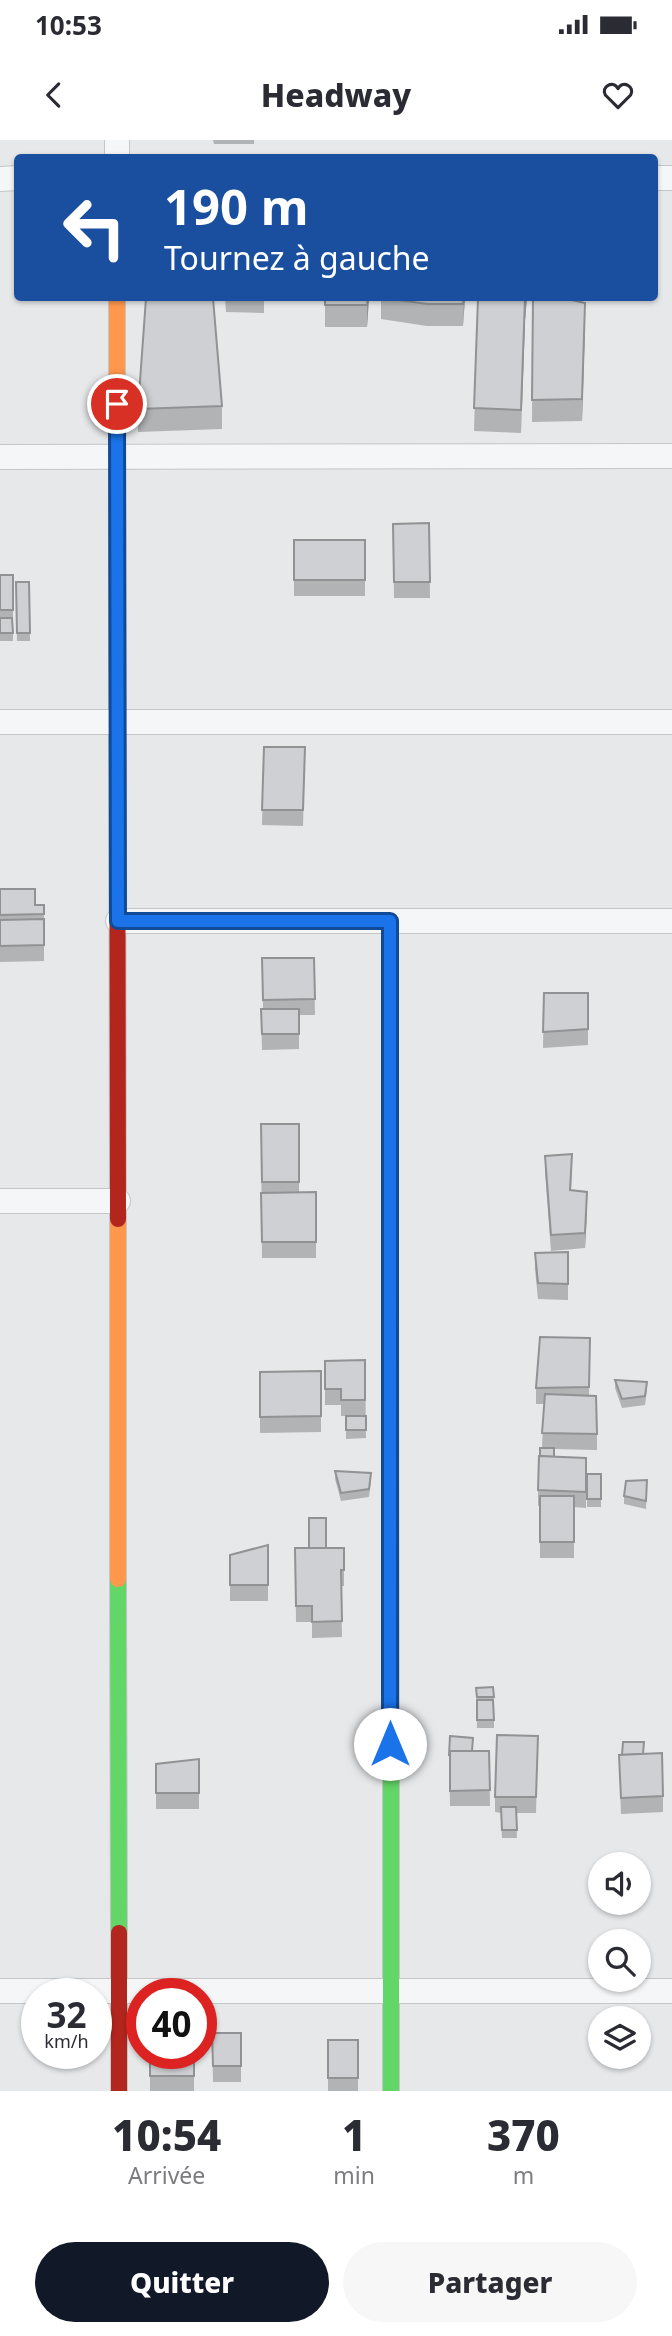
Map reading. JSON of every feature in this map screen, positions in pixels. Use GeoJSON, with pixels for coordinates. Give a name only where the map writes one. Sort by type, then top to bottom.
{"type":"FeatureCollection","features":[{"type":"Feature","properties":{"kind":"street"},"geometry":{"type":"LineString","coordinates":[[117,301],[119,2091]]}},
{"type":"Feature","properties":{"kind":"street"},"geometry":{"type":"LineString","coordinates":[[0,457],[672,456]]}},
{"type":"Feature","properties":{"kind":"street"},"geometry":{"type":"LineString","coordinates":[[0,722],[672,722]]}},
{"type":"Feature","properties":{"kind":"street"},"geometry":{"type":"LineString","coordinates":[[118,921],[672,921]]}},
{"type":"Feature","properties":{"kind":"street"},"geometry":{"type":"LineString","coordinates":[[390,921],[391,2091]]}},
{"type":"Feature","properties":{"kind":"street"},"geometry":{"type":"LineString","coordinates":[[0,1201],[118,1201]]}},
{"type":"Feature","properties":{"kind":"street"},"geometry":{"type":"LineString","coordinates":[[0,1991],[672,1990]]}},
{"type":"Feature","properties":{"kind":"building"},"geometry":{"type":"Polygon","coordinates":[[[146,301],[213,301],[222,406],[138,409],[146,301]]]}},
{"type":"Feature","properties":{"kind":"building"},"geometry":{"type":"Polygon","coordinates":[[[325,301],[368,301],[367,305],[325,305],[325,301]]]}},
{"type":"Feature","properties":{"kind":"building"},"geometry":{"type":"Polygon","coordinates":[[[406,301],[464,301],[463,304],[406,301]]]}},
{"type":"Feature","properties":{"kind":"building"},"geometry":{"type":"Polygon","coordinates":[[[478,301],[525,301],[521,410],[474,408],[478,301]]]}},
{"type":"Feature","properties":{"kind":"building"},"geometry":{"type":"Polygon","coordinates":[[[533,301],[585,303],[582,399],[532,400],[533,301]]]}},
{"type":"Feature","properties":{"kind":"building"},"geometry":{"type":"Polygon","coordinates":[[[429,523],[430,582],[394,582],[393,524],[429,523]]]}},
{"type":"Feature","properties":{"kind":"building"},"geometry":{"type":"Polygon","coordinates":[[[294,540],[365,540],[365,580],[294,580],[294,540]]]}},
{"type":"Feature","properties":{"kind":"building"},"geometry":{"type":"Polygon","coordinates":[[[0,575],[13,575],[13,610],[0,610],[0,575]]]}},
{"type":"Feature","properties":{"kind":"building"},"geometry":{"type":"Polygon","coordinates":[[[16,582],[29,582],[30,633],[17,633],[16,582]]]}},
{"type":"Feature","properties":{"kind":"building"},"geometry":{"type":"Polygon","coordinates":[[[0,618],[12,618],[13,633],[0,633],[0,618]]]}},
{"type":"Feature","properties":{"kind":"building"},"geometry":{"type":"Polygon","coordinates":[[[264,747],[305,747],[303,810],[262,810],[264,747]]]}},
{"type":"Feature","properties":{"kind":"building"},"geometry":{"type":"Polygon","coordinates":[[[0,889],[35,889],[35,905],[44,905],[44,914],[0,915],[0,889]]]}},
{"type":"Feature","properties":{"kind":"building"},"geometry":{"type":"Polygon","coordinates":[[[44,919],[44,945],[0,946],[0,920],[44,919]]]}},
{"type":"Feature","properties":{"kind":"building"},"geometry":{"type":"Polygon","coordinates":[[[262,958],[314,958],[315,999],[263,1000],[262,958]]]}},
{"type":"Feature","properties":{"kind":"building"},"geometry":{"type":"Polygon","coordinates":[[[544,993],[588,993],[588,1029],[543,1032],[544,993]]]}},
{"type":"Feature","properties":{"kind":"building"},"geometry":{"type":"Polygon","coordinates":[[[261,1009],[299,1009],[299,1034],[262,1034],[261,1009]]]}},
{"type":"Feature","properties":{"kind":"building"},"geometry":{"type":"Polygon","coordinates":[[[261,1124],[299,1124],[299,1182],[262,1182],[261,1124]]]}},
{"type":"Feature","properties":{"kind":"building"},"geometry":{"type":"Polygon","coordinates":[[[572,1154],[570,1190],[587,1192],[585,1233],[551,1235],[545,1156],[572,1154]]]}},
{"type":"Feature","properties":{"kind":"building"},"geometry":{"type":"Polygon","coordinates":[[[316,1192],[316,1242],[262,1242],[261,1193],[316,1192]]]}},
{"type":"Feature","properties":{"kind":"building"},"geometry":{"type":"Polygon","coordinates":[[[568,1252],[568,1284],[538,1283],[535,1253],[568,1252]]]}},
{"type":"Feature","properties":{"kind":"building"},"geometry":{"type":"Polygon","coordinates":[[[540,1337],[590,1338],[589,1387],[536,1388],[540,1337]]]}},
{"type":"Feature","properties":{"kind":"building"},"geometry":{"type":"Polygon","coordinates":[[[365,1360],[365,1400],[341,1400],[341,1389],[325,1389],[325,1361],[365,1360]]]}},
{"type":"Feature","properties":{"kind":"building"},"geometry":{"type":"Polygon","coordinates":[[[321,1371],[321,1416],[260,1417],[260,1372],[321,1371]]]}},
{"type":"Feature","properties":{"kind":"building"},"geometry":{"type":"Polygon","coordinates":[[[615,1380],[647,1382],[645,1396],[622,1399],[615,1380]]]}},
{"type":"Feature","properties":{"kind":"building"},"geometry":{"type":"Polygon","coordinates":[[[545,1394],[596,1396],[597,1434],[542,1433],[545,1394]]]}},
{"type":"Feature","properties":{"kind":"building"},"geometry":{"type":"Polygon","coordinates":[[[346,1416],[366,1416],[366,1430],[346,1430],[346,1416]]]}},
{"type":"Feature","properties":{"kind":"building"},"geometry":{"type":"Polygon","coordinates":[[[540,1448],[554,1448],[554,1457],[540,1456],[540,1448]]]}},
{"type":"Feature","properties":{"kind":"building"},"geometry":{"type":"Polygon","coordinates":[[[539,1456],[586,1458],[586,1492],[538,1490],[539,1456]]]}},
{"type":"Feature","properties":{"kind":"building"},"geometry":{"type":"Polygon","coordinates":[[[335,1471],[371,1473],[369,1489],[341,1493],[335,1471]]]}},
{"type":"Feature","properties":{"kind":"building"},"geometry":{"type":"Polygon","coordinates":[[[587,1474],[601,1474],[601,1499],[587,1499],[587,1474]]]}},
{"type":"Feature","properties":{"kind":"building"},"geometry":{"type":"Polygon","coordinates":[[[647,1480],[646,1501],[624,1496],[626,1481],[647,1480]]]}},
{"type":"Feature","properties":{"kind":"building"},"geometry":{"type":"Polygon","coordinates":[[[540,1496],[574,1496],[574,1542],[540,1542],[540,1496]]]}},
{"type":"Feature","properties":{"kind":"building"},"geometry":{"type":"Polygon","coordinates":[[[309,1518],[326,1518],[326,1548],[309,1548],[309,1518]]]}},
{"type":"Feature","properties":{"kind":"building"},"geometry":{"type":"Polygon","coordinates":[[[268,1545],[268,1585],[230,1585],[230,1555],[268,1545]]]}},
{"type":"Feature","properties":{"kind":"building"},"geometry":{"type":"Polygon","coordinates":[[[295,1548],[344,1548],[344,1570],[341,1570],[342,1621],[312,1622],[312,1606],[296,1606],[295,1548]]]}},
{"type":"Feature","properties":{"kind":"building"},"geometry":{"type":"Polygon","coordinates":[[[493,1687],[494,1697],[477,1697],[476,1688],[493,1687]]]}},
{"type":"Feature","properties":{"kind":"building"},"geometry":{"type":"Polygon","coordinates":[[[477,1700],[493,1700],[494,1720],[477,1720],[477,1700]]]}},
{"type":"Feature","properties":{"kind":"building"},"geometry":{"type":"Polygon","coordinates":[[[497,1735],[538,1736],[536,1797],[495,1797],[497,1735]]]}},
{"type":"Feature","properties":{"kind":"building"},"geometry":{"type":"Polygon","coordinates":[[[450,1736],[473,1738],[472,1751],[450,1751],[449,1755],[450,1736]]]}},
{"type":"Feature","properties":{"kind":"building"},"geometry":{"type":"Polygon","coordinates":[[[623,1742],[644,1742],[643,1754],[622,1755],[623,1742]]]}},
{"type":"Feature","properties":{"kind":"building"},"geometry":{"type":"Polygon","coordinates":[[[450,1751],[489,1751],[490,1790],[450,1791],[450,1751]]]}},
{"type":"Feature","properties":{"kind":"building"},"geometry":{"type":"Polygon","coordinates":[[[662,1753],[663,1796],[621,1798],[619,1755],[662,1753]]]}},
{"type":"Feature","properties":{"kind":"building"},"geometry":{"type":"Polygon","coordinates":[[[199,1759],[199,1793],[156,1793],[156,1764],[199,1759]]]}},
{"type":"Feature","properties":{"kind":"building"},"geometry":{"type":"Polygon","coordinates":[[[501,1807],[516,1807],[517,1830],[502,1830],[501,1807]]]}},
{"type":"Feature","properties":{"kind":"building"},"geometry":{"type":"Polygon","coordinates":[[[217,2033],[241,2033],[241,2066],[217,2066],[217,2033]]]}},
{"type":"Feature","properties":{"kind":"building"},"geometry":{"type":"Polygon","coordinates":[[[328,2040],[358,2040],[358,2078],[328,2078],[328,2040]]]}},
{"type":"Feature","properties":{"kind":"building"},"geometry":{"type":"Polygon","coordinates":[[[150,2069],[194,2069],[194,2076],[150,2076],[150,2069]]]}},
{"type":"Feature","properties":{"kind":"traffic: fast"},"geometry":{"type":"LineString","coordinates":[[390,921],[390,1282]]}},
{"type":"Feature","properties":{"kind":"traffic: fast"},"geometry":{"type":"LineString","coordinates":[[118,1579],[119,1933]]}},
{"type":"Feature","properties":{"kind":"traffic: fast"},"geometry":{"type":"LineString","coordinates":[[391,1712],[391,2091]]}},
{"type":"Feature","properties":{"kind":"traffic: slow"},"geometry":{"type":"LineString","coordinates":[[117,301],[117,642]]}},
{"type":"Feature","properties":{"kind":"traffic: slow"},"geometry":{"type":"LineString","coordinates":[[118,1219],[118,1579]]}},
{"type":"Feature","properties":{"kind":"traffic: slow"},"geometry":{"type":"LineString","coordinates":[[390,1282],[391,1712]]}},
{"type":"Feature","properties":{"kind":"traffic: jam"},"geometry":{"type":"LineString","coordinates":[[117,642],[118,1219]]}},
{"type":"Feature","properties":{"kind":"traffic: jam"},"geometry":{"type":"LineString","coordinates":[[119,1933],[119,2091]]}},
{"type":"Feature","properties":{"kind":"route"},"geometry":{"type":"LineString","coordinates":[[117,404],[118,921],[390,921],[390,1744]]}}]}
